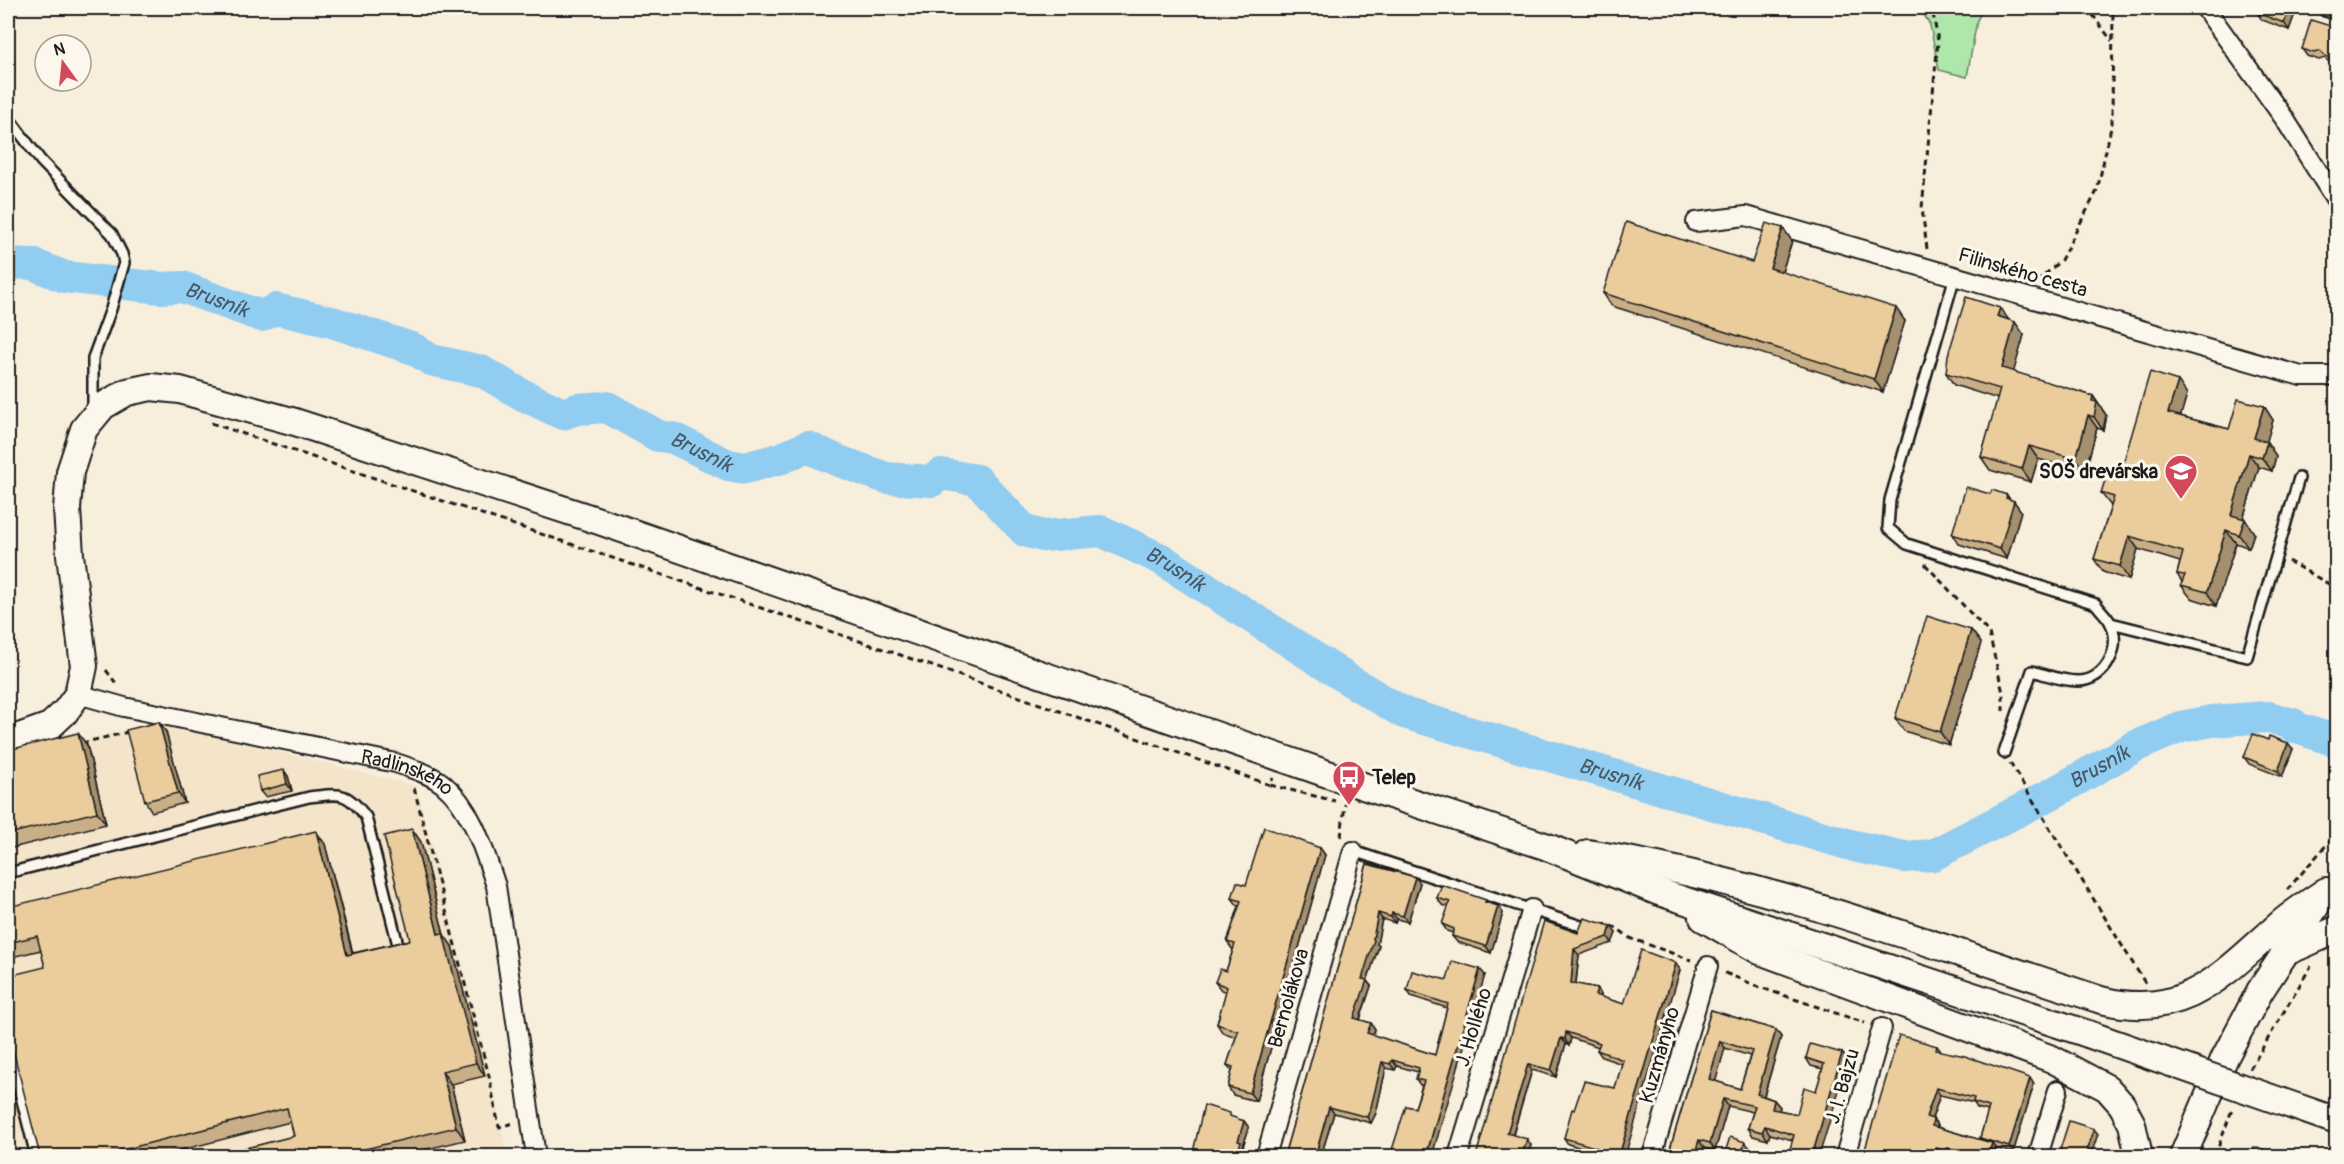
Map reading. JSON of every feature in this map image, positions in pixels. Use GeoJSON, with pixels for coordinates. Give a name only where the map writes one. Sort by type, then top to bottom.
{"type":"FeatureCollection","features":[{"type":"Feature","properties":{"kind":"main road"},"geometry":{"type":"LineString","coordinates":[[8,741],[51,726],[78,694],[84,666],[68,531],[68,491],[79,440],[93,415],[115,397],[152,387],[180,390],[306,425],[599,521],[1545,846],[1659,892],[2088,1034],[2335,1121]]}},
{"type":"Feature","properties":{"kind":"main road"},"geometry":{"type":"LineString","coordinates":[[1545,846],[1645,862],[1830,910],[2101,1000],[2135,1006],[2159,1005],[2184,998],[2210,985],[2280,923],[2331,884]]}},
{"type":"Feature","properties":{"kind":"main road"},"geometry":{"type":"LineString","coordinates":[[2183,1156],[2225,1057],[2260,991],[2331,884]]}},
{"type":"Feature","properties":{"kind":"main road"},"geometry":{"type":"LineString","coordinates":[[1659,892],[1760,951],[2052,1059],[2108,1088],[2122,1105],[2132,1124],[2139,1156]]}},
{"type":"Feature","properties":{"kind":"main road"},"geometry":{"type":"LineString","coordinates":[[2284,952],[2337,930]]}},
{"type":"Feature","properties":{"kind":"street"},"geometry":{"type":"LineString","coordinates":[[2205,8],[2284,118],[2337,200]]}},
{"type":"Feature","properties":{"kind":"street","name":"Filinského cesta"},"geometry":{"type":"LineString","coordinates":[[1696,222],[1746,216],[2301,376],[2337,376]]}},
{"type":"Feature","properties":{"kind":"street","name":"Radlinského"},"geometry":{"type":"LineString","coordinates":[[78,694],[124,706],[396,763],[422,772],[441,783],[457,798],[484,850],[496,886],[536,1156]]}},
{"type":"Feature","properties":{"kind":"street","name":"Bernolákova"},"geometry":{"type":"LineString","coordinates":[[1266,1156],[1347,844]]}},
{"type":"Feature","properties":{"kind":"street","name":"J. Hollého"},"geometry":{"type":"LineString","coordinates":[[1458,1156],[1532,909]]}},
{"type":"Feature","properties":{"kind":"street","name":"Kuzmányho"},"geometry":{"type":"LineString","coordinates":[[1652,1156],[1708,966]]}},
{"type":"Feature","properties":{"kind":"street","name":"J. I. Bajzu"},"geometry":{"type":"LineString","coordinates":[[1845,1156],[1882,1028]]}},
{"type":"Feature","properties":{"kind":"street"},"geometry":{"type":"LineString","coordinates":[[2038,1156],[2058,1090]]}},
{"type":"Feature","properties":{"kind":"lane"},"geometry":{"type":"LineString","coordinates":[[2325,11],[2337,14]]}},
{"type":"Feature","properties":{"kind":"lane"},"geometry":{"type":"LineString","coordinates":[[8,117],[41,161],[112,234],[118,243],[124,263],[111,309],[93,358],[93,415]]}},
{"type":"Feature","properties":{"kind":"lane"},"geometry":{"type":"LineString","coordinates":[[1955,276],[1890,500],[1888,528],[1907,544],[2096,604],[2111,624],[2115,646],[2109,665],[2093,677],[2080,681],[2032,671],[2004,753]]}},
{"type":"Feature","properties":{"kind":"lane"},"geometry":{"type":"LineString","coordinates":[[2111,624],[2247,657],[2299,478]]}},
{"type":"Feature","properties":{"kind":"lane"},"geometry":{"type":"LineString","coordinates":[[8,873],[309,797],[340,794],[354,801],[366,817],[398,945]]}},
{"type":"Feature","properties":{"kind":"lane"},"geometry":{"type":"LineString","coordinates":[[1347,844],[1581,926]]}},
{"type":"Feature","properties":{"kind":"lane"},"geometry":{"type":"LineString","coordinates":[[8,1045],[36,1156]]}},
{"type":"Feature","properties":{"kind":"path"},"geometry":{"type":"LineString","coordinates":[[1929,269],[1922,208],[1938,41],[1932,8]]}},
{"type":"Feature","properties":{"kind":"path"},"geometry":{"type":"LineString","coordinates":[[2084,8],[2092,14],[2113,42]]}},
{"type":"Feature","properties":{"kind":"path"},"geometry":{"type":"LineString","coordinates":[[2022,296],[2061,260],[2097,191],[2112,123],[2113,8]]}},
{"type":"Feature","properties":{"kind":"path"},"geometry":{"type":"LineString","coordinates":[[203,420],[891,652],[1270,785],[1346,804],[1347,844]]}},
{"type":"Feature","properties":{"kind":"path"},"geometry":{"type":"LineString","coordinates":[[1907,544],[1989,633],[2003,693],[2003,717]]}},
{"type":"Feature","properties":{"kind":"path"},"geometry":{"type":"LineString","coordinates":[[2276,555],[2337,588]]}},
{"type":"Feature","properties":{"kind":"path"},"geometry":{"type":"LineString","coordinates":[[104,667],[116,685],[125,691]]}},
{"type":"Feature","properties":{"kind":"path"},"geometry":{"type":"LineString","coordinates":[[77,744],[134,730]]}},
{"type":"Feature","properties":{"kind":"path"},"geometry":{"type":"LineString","coordinates":[[2004,753],[2151,992]]}},
{"type":"Feature","properties":{"kind":"path"},"geometry":{"type":"LineString","coordinates":[[1270,785],[1282,757]]}},
{"type":"Feature","properties":{"kind":"path"},"geometry":{"type":"LineString","coordinates":[[404,785],[415,788],[489,1076],[499,1127],[531,1119]]}},
{"type":"Feature","properties":{"kind":"path"},"geometry":{"type":"LineString","coordinates":[[1581,926],[1587,921],[1617,928],[1630,938],[1762,988],[1882,1028]]}},
{"type":"Feature","properties":{"kind":"path"},"geometry":{"type":"LineString","coordinates":[[2248,1072],[2312,964]]}},
{"type":"Feature","properties":{"kind":"path"},"geometry":{"type":"LineString","coordinates":[[2215,1156],[2234,1103]]}},
{"type":"Feature","properties":{"kind":"shaded area"},"geometry":{"type":"Polygon","coordinates":[[[158,722],[416,786],[491,1078],[507,1156],[8,1156],[8,758],[158,722]]]}},
{"type":"Feature","properties":{"kind":"green space"},"geometry":{"type":"Polygon","coordinates":[[[1920,8],[1984,8],[1977,20],[1967,77],[1939,70],[1930,25],[1920,8]]]}},
{"type":"Feature","properties":{"kind":"building"},"geometry":{"type":"Polygon","coordinates":[[[2259,8],[2290,8],[2284,23],[2257,13],[2259,8]]]}},
{"type":"Feature","properties":{"kind":"building"},"geometry":{"type":"Polygon","coordinates":[[[2311,20],[2337,28],[2337,60],[2325,56],[2320,51],[2314,53],[2302,49],[2311,20]]]}},
{"type":"Feature","properties":{"kind":"building"},"geometry":{"type":"Polygon","coordinates":[[[1626,222],[1752,262],[1766,223],[1783,228],[1770,268],[1896,308],[1874,379],[1603,293],[1626,222]]]}},
{"type":"Feature","properties":{"kind":"building"},"geometry":{"type":"Polygon","coordinates":[[[1966,297],[2000,308],[1997,316],[2015,322],[2002,368],[2093,396],[2092,401],[2097,402],[2094,417],[2088,415],[2076,459],[2029,446],[2022,469],[1981,457],[2000,389],[1946,373],[1948,355],[1966,297]]]}},
{"type":"Feature","properties":{"kind":"building","name":"SOŠ drevárska"},"geometry":{"type":"Polygon","coordinates":[[[2150,372],[2178,381],[2168,413],[2229,429],[2238,399],[2264,406],[2254,438],[2267,442],[2262,458],[2249,454],[2231,515],[2245,519],[2239,535],[2226,530],[2207,592],[2181,585],[2185,575],[2177,574],[2183,552],[2129,536],[2120,566],[2094,559],[2114,497],[2101,493],[2106,477],[2118,481],[2150,372]]]}},
{"type":"Feature","properties":{"kind":"building"},"geometry":{"type":"Polygon","coordinates":[[[1966,487],[1990,494],[1992,490],[2007,495],[2006,498],[2014,501],[2000,549],[1952,534],[1966,487]]]}},
{"type":"Feature","properties":{"kind":"building"},"geometry":{"type":"Polygon","coordinates":[[[1927,616],[1971,630],[1940,732],[1895,718],[1927,616]]]}},
{"type":"Feature","properties":{"kind":"building"},"geometry":{"type":"Polygon","coordinates":[[[159,722],[178,793],[145,801],[126,730],[159,722]]]}},
{"type":"Feature","properties":{"kind":"building"},"geometry":{"type":"Polygon","coordinates":[[[78,733],[97,812],[8,834],[8,750],[78,733]]]}},
{"type":"Feature","properties":{"kind":"building"},"geometry":{"type":"Polygon","coordinates":[[[2253,734],[2268,740],[2269,736],[2288,743],[2278,771],[2244,757],[2253,734]]]}},
{"type":"Feature","properties":{"kind":"building"},"geometry":{"type":"Polygon","coordinates":[[[284,770],[287,784],[260,791],[257,776],[284,770]]]}},
{"type":"Feature","properties":{"kind":"building"},"geometry":{"type":"Polygon","coordinates":[[[1264,827],[1320,848],[1250,1093],[1228,1087],[1233,1067],[1227,1065],[1238,1031],[1217,1024],[1227,987],[1215,982],[1220,969],[1226,971],[1235,944],[1227,942],[1241,901],[1232,898],[1237,882],[1246,885],[1264,827]]]}},
{"type":"Feature","properties":{"kind":"building"},"geometry":{"type":"Polygon","coordinates":[[[412,829],[438,934],[443,933],[476,1063],[442,1071],[456,1127],[336,1156],[215,1156],[294,1136],[287,1108],[99,1156],[40,1156],[8,1030],[8,976],[45,967],[37,936],[8,943],[8,907],[316,831],[347,955],[410,940],[384,836],[412,829]]]}},
{"type":"Feature","properties":{"kind":"building"},"geometry":{"type":"Polygon","coordinates":[[[1367,864],[1415,877],[1403,916],[1392,913],[1391,917],[1378,913],[1374,940],[1362,979],[1367,980],[1354,1018],[1371,1023],[1367,1033],[1435,1055],[1448,1004],[1407,990],[1412,971],[1447,980],[1452,961],[1480,969],[1426,1156],[1390,1156],[1406,1106],[1415,1108],[1424,1081],[1416,1079],[1419,1068],[1392,1060],[1390,1064],[1382,1062],[1367,1117],[1329,1107],[1316,1153],[1312,1152],[1311,1156],[1284,1156],[1367,864]]]}},
{"type":"Feature","properties":{"kind":"building"},"geometry":{"type":"Polygon","coordinates":[[[1442,885],[1498,906],[1486,946],[1452,936],[1454,929],[1442,924],[1450,902],[1437,898],[1442,885]]]}},
{"type":"Feature","properties":{"kind":"building"},"geometry":{"type":"Polygon","coordinates":[[[1584,918],[1611,926],[1608,937],[1574,949],[1571,983],[1597,988],[1595,995],[1624,1004],[1641,950],[1676,963],[1619,1156],[1596,1156],[1598,1148],[1564,1138],[1572,1109],[1574,1110],[1584,1081],[1615,1088],[1623,1060],[1597,1050],[1600,1043],[1566,1032],[1565,1039],[1561,1038],[1551,1070],[1528,1064],[1507,1133],[1527,1139],[1522,1155],[1510,1152],[1508,1156],[1476,1156],[1544,921],[1578,933],[1584,918]]]}},
{"type":"Feature","properties":{"kind":"building"},"geometry":{"type":"Polygon","coordinates":[[[1711,1010],[1776,1030],[1757,1094],[1774,1100],[1772,1109],[1797,1114],[1804,1087],[1816,1091],[1824,1064],[1806,1058],[1810,1044],[1842,1053],[1812,1156],[1788,1156],[1794,1135],[1765,1126],[1762,1132],[1748,1128],[1755,1106],[1723,1099],[1710,1143],[1699,1140],[1694,1156],[1668,1156],[1711,1010]],[[1720,1041],[1709,1079],[1740,1089],[1752,1051],[1720,1041]]]}},
{"type":"Feature","properties":{"kind":"building"},"geometry":{"type":"Polygon","coordinates":[[[1899,1035],[1937,1046],[1936,1050],[1965,1056],[2030,1078],[2009,1147],[1980,1138],[1989,1107],[1973,1102],[1974,1098],[1936,1088],[1926,1117],[1933,1119],[1932,1126],[1992,1143],[1988,1156],[1936,1148],[1933,1156],[1863,1156],[1899,1035]]]}},
{"type":"Feature","properties":{"kind":"building"},"geometry":{"type":"Polygon","coordinates":[[[1204,1105],[1230,1113],[1230,1116],[1244,1121],[1236,1156],[1201,1156],[1193,1152],[1204,1105]]]}},
{"type":"Feature","properties":{"kind":"building"},"geometry":{"type":"Polygon","coordinates":[[[2069,1121],[2094,1129],[2087,1150],[2092,1152],[2091,1156],[2058,1156],[2069,1121]]]}},
{"type":"Feature","properties":{"kind":"building"},"geometry":{"type":"Polygon","coordinates":[[[1730,1137],[1745,1142],[1740,1156],[1724,1156],[1730,1137]]]}},
{"type":"Feature","properties":{"kind":"building"},"geometry":{"type":"Polygon","coordinates":[[[2254,1147],[2271,1151],[2270,1156],[2241,1156],[2242,1152],[2252,1154],[2254,1147]]]}},
{"type":"Feature","properties":{"kind":"waterway","name":"Brusník"},"geometry":{"type":"LineString","coordinates":[[8,263],[32,264],[65,277],[161,288],[182,287],[261,316],[276,309],[332,322],[414,349],[431,360],[481,371],[563,414],[577,409],[607,407],[658,436],[673,438],[728,465],[745,468],[782,458],[807,447],[886,478],[932,481],[941,474],[977,480],[1025,531],[1043,536],[1101,531],[1161,559],[1404,713],[1854,846],[1904,857],[1933,855],[2055,792],[2136,746],[2181,727],[2212,721],[2268,717],[2336,741]]}},
{"type":"Feature","properties":{"kind":"place","name":"SOŠ drevárska"},"geometry":{"type":"Point","coordinates":[2181,500]}},
{"type":"Feature","properties":{"kind":"place","name":"Telep"},"geometry":{"type":"Point","coordinates":[1349,806]}}]}
